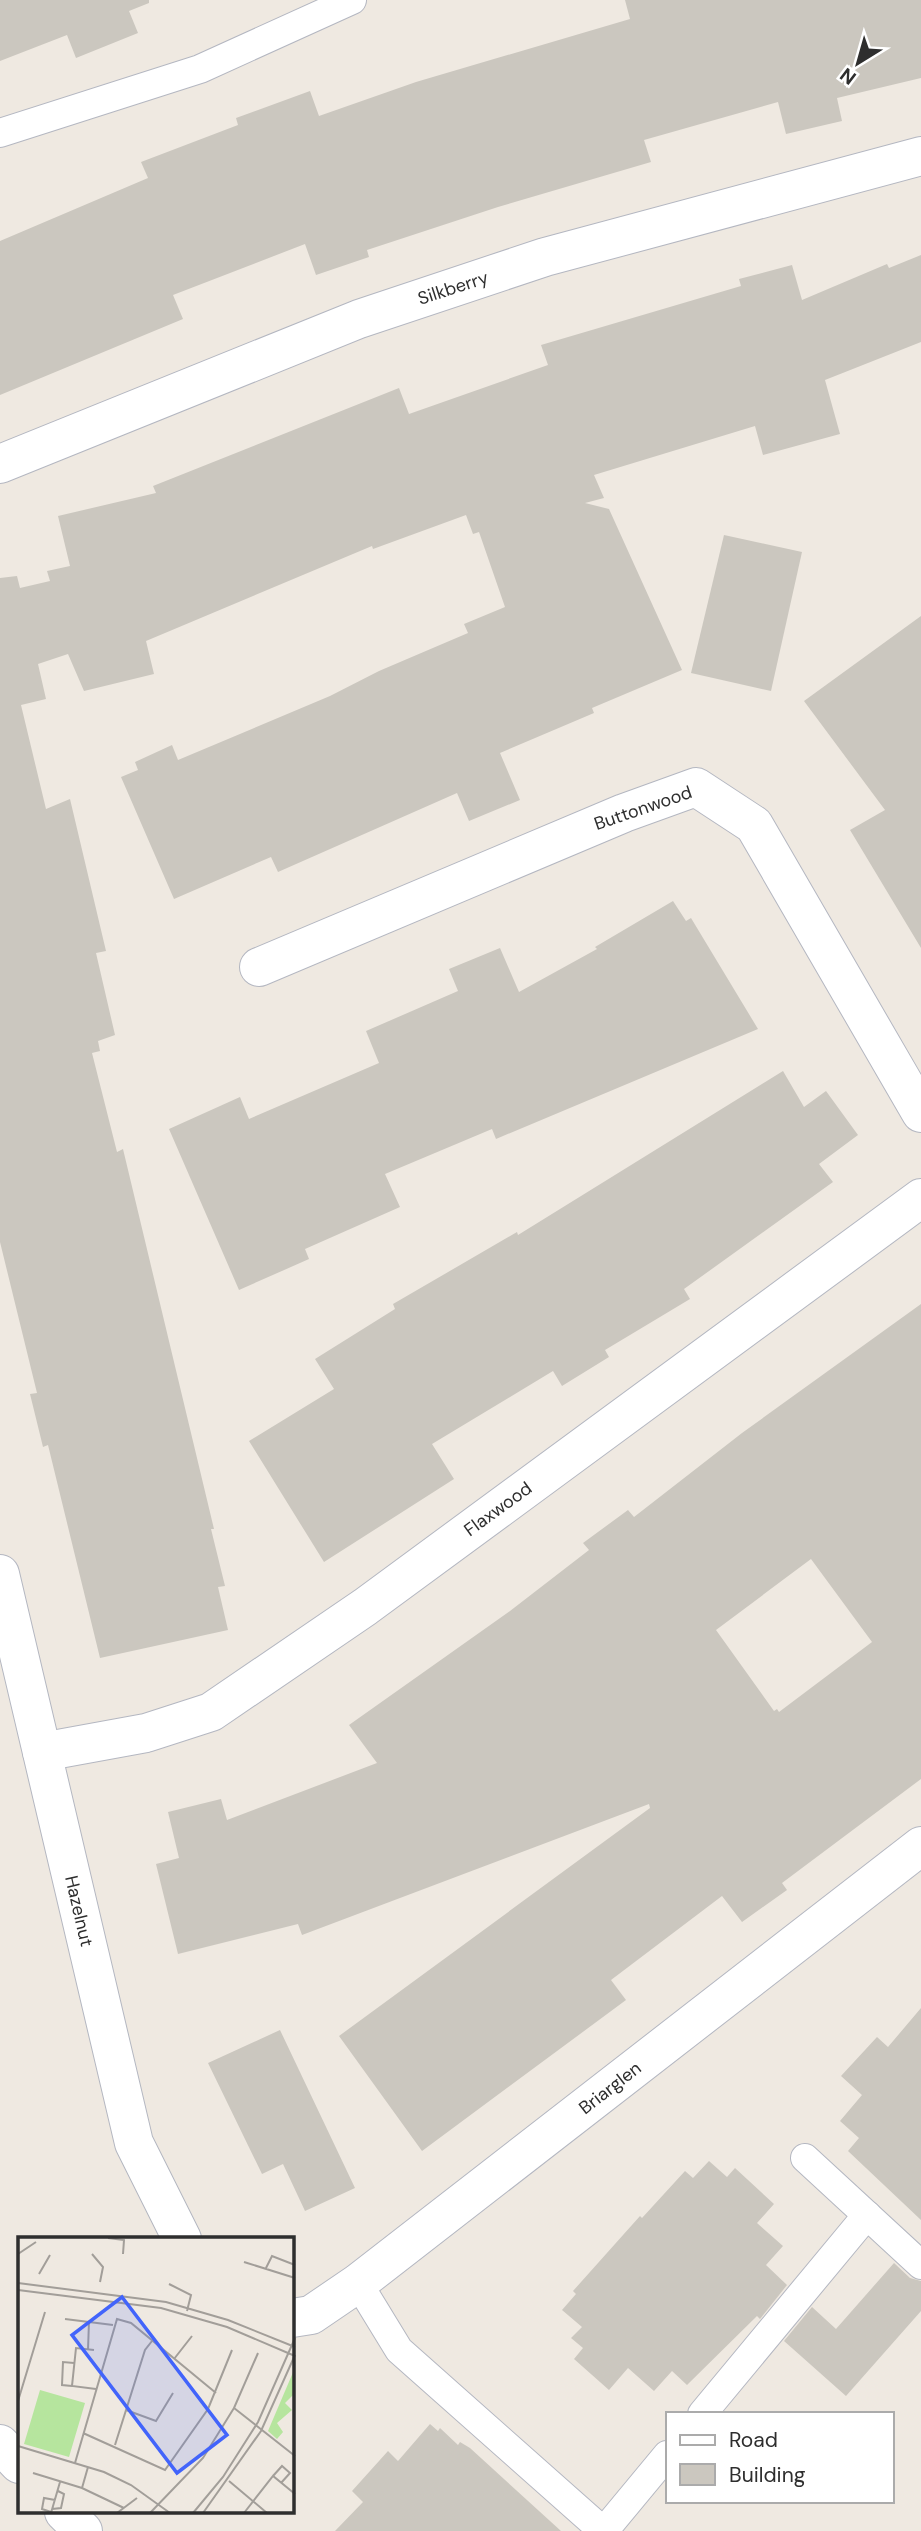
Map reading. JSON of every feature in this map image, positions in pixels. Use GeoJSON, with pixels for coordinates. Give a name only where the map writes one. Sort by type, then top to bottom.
{"type":"FeatureCollection","features":[{"type":"Feature","properties":{"kind":"street","name":"Silkberry"},"geometry":{"type":"LineString","coordinates":[[0,464],[371,315],[545,257],[921,156]]}},
{"type":"Feature","properties":{"kind":"street","name":"Buttonwood"},"geometry":{"type":"LineString","coordinates":[[258,967],[624,813],[696,787],[754,825],[921,1113]]}},
{"type":"Feature","properties":{"kind":"street","name":"Flaxwood"},"geometry":{"type":"LineString","coordinates":[[42,1752],[146,1733],[211,1712],[366,1607],[921,1198]]}},
{"type":"Feature","properties":{"kind":"street","name":"Hazelnut"},"geometry":{"type":"LineString","coordinates":[[0,1574],[135,2143],[181,2237]]}},
{"type":"Feature","properties":{"kind":"street","name":"Briarglen"},"geometry":{"type":"LineString","coordinates":[[294,2318],[311,2315],[358,2283],[921,1846]]}},
{"type":"Feature","properties":{"kind":"street"},"geometry":{"type":"LineString","coordinates":[[0,2444],[18,2463]]}},
{"type":"Feature","properties":{"kind":"street"},"geometry":{"type":"LineString","coordinates":[[66,2514],[83,2531]]}},
{"type":"Feature","properties":{"kind":"lane"},"geometry":{"type":"LineString","coordinates":[[0,132],[200,69],[352,0]]}},
{"type":"Feature","properties":{"kind":"lane"},"geometry":{"type":"LineString","coordinates":[[805,2158],[921,2265]]}},
{"type":"Feature","properties":{"kind":"lane"},"geometry":{"type":"LineString","coordinates":[[704,2412],[867,2215]]}},
{"type":"Feature","properties":{"kind":"lane"},"geometry":{"type":"LineString","coordinates":[[358,2283],[398,2350],[604,2531],[666,2456]]}},
{"type":"Feature","properties":{"kind":"building"},"geometry":{"type":"Polygon","coordinates":[[[0,0],[149,0],[149,3],[129,11],[138,33],[76,58],[67,35],[0,61],[0,0]]]}},
{"type":"Feature","properties":{"kind":"building"},"geometry":{"type":"Polygon","coordinates":[[[625,0],[921,0],[921,78],[837,98],[842,121],[786,134],[778,102],[644,140],[651,162],[498,207],[367,250],[369,257],[316,275],[305,244],[173,295],[183,319],[0,395],[0,241],[148,178],[141,162],[238,125],[236,118],[310,91],[319,116],[416,82],[630,19],[625,0]]]}},
{"type":"Feature","properties":{"kind":"building"},"geometry":{"type":"Polygon","coordinates":[[[921,255],[921,342],[825,380],[840,434],[763,455],[755,426],[594,475],[604,498],[585,503],[609,509],[682,670],[592,708],[594,713],[500,753],[520,800],[469,821],[457,793],[278,872],[271,857],[174,899],[121,777],[138,770],[135,762],[172,745],[178,760],[330,696],[379,671],[468,633],[464,624],[505,607],[479,532],[473,534],[466,515],[373,549],[372,546],[146,641],[154,674],[84,691],[68,654],[38,664],[46,699],[21,705],[46,809],[70,799],[106,951],[96,953],[115,1035],[98,1041],[100,1051],[92,1053],[117,1152],[123,1149],[214,1529],[211,1529],[225,1586],[218,1587],[228,1630],[100,1658],[48,1445],[43,1447],[30,1394],[37,1393],[0,1242],[0,578],[17,576],[20,588],[50,581],[47,571],[70,566],[58,516],[156,493],[153,486],[399,388],[409,414],[548,365],[541,345],[741,286],[739,279],[792,265],[802,300],[887,264],[889,268],[921,255]]]}},
{"type":"Feature","properties":{"kind":"building"},"geometry":{"type":"Polygon","coordinates":[[[724,535],[802,552],[771,691],[691,673],[724,535]]]}},
{"type":"Feature","properties":{"kind":"building"},"geometry":{"type":"Polygon","coordinates":[[[921,616],[921,948],[850,830],[885,810],[804,701],[921,616]]]}},
{"type":"Feature","properties":{"kind":"building"},"geometry":{"type":"Polygon","coordinates":[[[673,901],[686,921],[691,918],[758,1029],[496,1139],[492,1129],[385,1174],[400,1207],[305,1249],[309,1259],[239,1290],[169,1129],[240,1097],[249,1119],[379,1063],[366,1031],[458,991],[449,969],[500,948],[519,992],[597,949],[595,947],[673,901]]]}},
{"type":"Feature","properties":{"kind":"building"},"geometry":{"type":"Polygon","coordinates":[[[783,1071],[804,1107],[826,1091],[858,1135],[819,1164],[833,1182],[684,1289],[690,1299],[605,1350],[609,1357],[562,1386],[553,1371],[432,1444],[454,1479],[324,1562],[249,1441],[334,1389],[315,1359],[395,1309],[393,1304],[517,1232],[518,1235],[783,1071]]]}},
{"type":"Feature","properties":{"kind":"building"},"geometry":{"type":"Polygon","coordinates":[[[921,1304],[921,1779],[782,1883],[787,1890],[742,1922],[722,1896],[611,1980],[626,2000],[422,2151],[339,2036],[650,1808],[649,1804],[302,1935],[298,1924],[178,1954],[156,1864],[179,1858],[168,1812],[221,1799],[227,1820],[377,1763],[349,1725],[510,1611],[589,1550],[583,1543],[628,1510],[634,1517],[742,1433],[921,1304]],[[811,1559],[716,1630],[774,1711],[777,1709],[779,1712],[872,1642],[811,1559]]]}},
{"type":"Feature","properties":{"kind":"building"},"geometry":{"type":"Polygon","coordinates":[[[921,2008],[921,2220],[848,2151],[859,2138],[840,2121],[862,2095],[841,2076],[877,2037],[888,2047],[921,2008]]]}},
{"type":"Feature","properties":{"kind":"building"},"geometry":{"type":"Polygon","coordinates":[[[280,2030],[355,2188],[305,2211],[283,2164],[262,2174],[208,2063],[280,2030]]]}},
{"type":"Feature","properties":{"kind":"building"},"geometry":{"type":"Polygon","coordinates":[[[709,2161],[727,2177],[735,2168],[774,2204],[757,2223],[783,2246],[766,2265],[787,2285],[760,2319],[757,2316],[687,2385],[672,2371],[654,2391],[628,2368],[609,2390],[574,2359],[583,2348],[571,2338],[582,2327],[562,2310],[576,2294],[573,2291],[640,2216],[642,2218],[685,2171],[693,2178],[709,2161]]]}},
{"type":"Feature","properties":{"kind":"building"},"geometry":{"type":"Polygon","coordinates":[[[894,2263],[910,2278],[921,2281],[921,2311],[846,2396],[784,2341],[812,2307],[836,2329],[894,2263]]]}},
{"type":"Feature","properties":{"kind":"building"},"geometry":{"type":"Polygon","coordinates":[[[430,2424],[438,2431],[440,2428],[458,2445],[460,2442],[470,2448],[561,2531],[335,2531],[363,2502],[352,2491],[388,2451],[398,2461],[430,2424]]]}}]}
